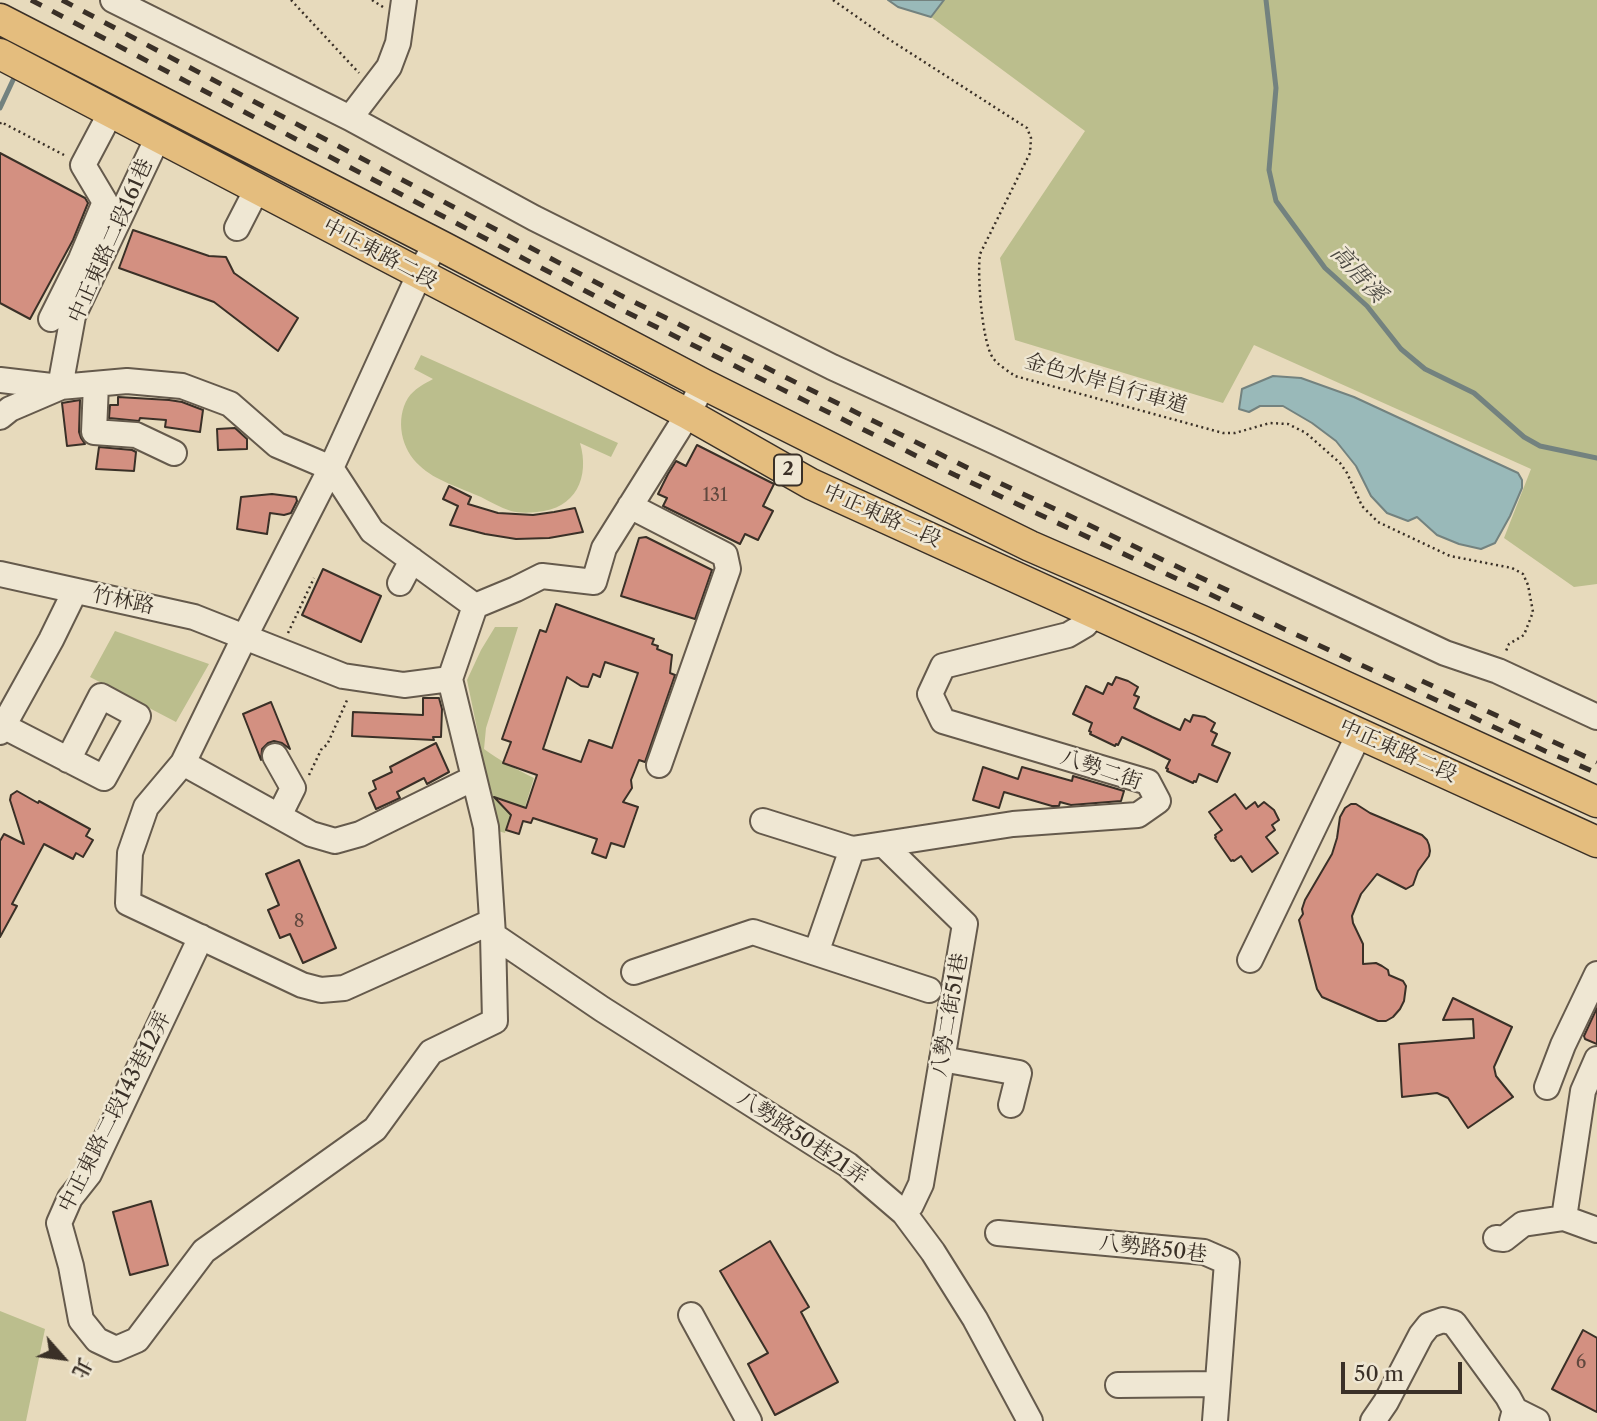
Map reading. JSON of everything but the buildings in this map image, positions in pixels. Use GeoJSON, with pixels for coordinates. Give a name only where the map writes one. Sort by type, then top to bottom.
{"type":"FeatureCollection","features":[{"type":"Feature","properties":{"kind":"main road","name":"中正東路二段"},"geometry":{"type":"LineString","coordinates":[[0,19],[436,243],[703,384],[1030,546],[1202,621],[1597,802]]}},
{"type":"Feature","properties":{"kind":"main road","name":"中正東路二段"},"geometry":{"type":"LineString","coordinates":[[0,54],[688,414],[811,484],[1597,842]]}},
{"type":"Feature","properties":{"kind":"street"},"geometry":{"type":"LineString","coordinates":[[113,0],[350,118],[534,218],[832,367],[1445,653],[1498,671],[1597,717]]}},
{"type":"Feature","properties":{"kind":"street"},"geometry":{"type":"LineString","coordinates":[[350,118],[389,67],[398,43],[404,0]]}},
{"type":"Feature","properties":{"kind":"street"},"geometry":{"type":"LineString","coordinates":[[51,319],[89,263],[105,202],[83,165],[111,112]]}},
{"type":"Feature","properties":{"kind":"street","name":"中正東路二段161巷"},"geometry":{"type":"LineString","coordinates":[[60,387],[73,316],[89,263],[158,137]]}},
{"type":"Feature","properties":{"kind":"street"},"geometry":{"type":"LineString","coordinates":[[237,228],[257,189]]}},
{"type":"Feature","properties":{"kind":"street"},"geometry":{"type":"LineString","coordinates":[[436,243],[331,468],[183,763],[146,807],[130,853],[128,903],[302,985],[321,990],[344,988],[492,929],[486,827],[450,679],[475,606],[542,576],[594,582],[604,548],[688,414],[703,384]]}},
{"type":"Feature","properties":{"kind":"street"},"geometry":{"type":"LineString","coordinates":[[0,380],[60,387],[127,381],[182,386],[230,404],[277,445],[331,468],[372,531],[475,606]]}},
{"type":"Feature","properties":{"kind":"street"},"geometry":{"type":"LineString","coordinates":[[96,384],[94,432],[136,435],[174,453]]}},
{"type":"Feature","properties":{"kind":"street"},"geometry":{"type":"LineString","coordinates":[[0,417],[10,408],[60,387]]}},
{"type":"Feature","properties":{"kind":"street"},"geometry":{"type":"LineString","coordinates":[[627,510],[725,555],[728,569],[659,765]]}},
{"type":"Feature","properties":{"kind":"street"},"geometry":{"type":"LineString","coordinates":[[400,583],[412,560]]}},
{"type":"Feature","properties":{"kind":"street","name":"竹林路"},"geometry":{"type":"LineString","coordinates":[[0,574],[194,617],[343,676],[404,685],[450,679]]}},
{"type":"Feature","properties":{"kind":"street"},"geometry":{"type":"LineString","coordinates":[[68,760],[2,729],[75,590]]}},
{"type":"Feature","properties":{"kind":"street","name":"八勢二街"},"geometry":{"type":"LineString","coordinates":[[763,821],[852,849],[1013,824],[1138,815],[1158,801],[1148,782],[943,720],[930,694],[943,666],[1068,635],[1085,625],[1096,613]]}},
{"type":"Feature","properties":{"kind":"street"},"geometry":{"type":"LineString","coordinates":[[1250,960],[1359,734]]}},
{"type":"Feature","properties":{"kind":"street"},"geometry":{"type":"LineString","coordinates":[[275,756],[293,788],[284,806]]}},
{"type":"Feature","properties":{"kind":"street"},"geometry":{"type":"LineString","coordinates":[[183,763],[311,834],[335,841],[360,834],[474,778]]}},
{"type":"Feature","properties":{"kind":"street","name":"八勢二街51巷"},"geometry":{"type":"LineString","coordinates":[[884,845],[965,924],[921,1184],[904,1213]]}},
{"type":"Feature","properties":{"kind":"street"},"geometry":{"type":"LineString","coordinates":[[816,953],[852,849]]}},
{"type":"Feature","properties":{"kind":"street","name":"中正東路二段143巷12弄"},"geometry":{"type":"LineString","coordinates":[[201,937],[89,1174],[71,1198],[59,1223],[71,1266],[81,1320],[97,1340],[116,1349],[137,1340],[204,1251],[376,1129],[432,1052],[495,1021],[492,929]]}},
{"type":"Feature","properties":{"kind":"street","name":"八勢路50巷21弄"},"geometry":{"type":"LineString","coordinates":[[492,929],[602,1009],[848,1165],[904,1213],[933,1252],[968,1308],[1030,1421]]}},
{"type":"Feature","properties":{"kind":"street"},"geometry":{"type":"LineString","coordinates":[[634,972],[753,932],[929,990]]}},
{"type":"Feature","properties":{"kind":"street"},"geometry":{"type":"LineString","coordinates":[[1547,1087],[1563,1045],[1597,974]]}},
{"type":"Feature","properties":{"kind":"street"},"geometry":{"type":"LineString","coordinates":[[1563,1045],[1596,1060],[1583,1091],[1564,1218]]}},
{"type":"Feature","properties":{"kind":"street"},"geometry":{"type":"LineString","coordinates":[[942,1059],[1019,1073],[1012,1105]]}},
{"type":"Feature","properties":{"kind":"street"},"geometry":{"type":"LineString","coordinates":[[1496,1238],[1504,1238],[1523,1224],[1564,1218],[1597,1230]]}},
{"type":"Feature","properties":{"kind":"street","name":"八勢路50巷"},"geometry":{"type":"LineString","coordinates":[[998,1233],[1204,1252],[1227,1262],[1214,1421]]}},
{"type":"Feature","properties":{"kind":"street"},"geometry":{"type":"LineString","coordinates":[[691,1315],[749,1421]]}},
{"type":"Feature","properties":{"kind":"street"},"geometry":{"type":"LineString","coordinates":[[1373,1421],[1421,1335],[1429,1325],[1443,1320],[1454,1323],[1521,1417]]}},
{"type":"Feature","properties":{"kind":"street"},"geometry":{"type":"LineString","coordinates":[[1118,1385],[1217,1384]]}},
{"type":"Feature","properties":{"kind":"path"},"geometry":{"type":"LineString","coordinates":[[291,0],[373,88]]}},
{"type":"Feature","properties":{"kind":"path","name":"金色水岸自行車道"},"geometry":{"type":"LineString","coordinates":[[833,0],[1027,128],[1031,138],[1030,153],[980,254],[978,269],[986,345],[994,360],[1015,376],[1223,433],[1235,433],[1270,423],[1288,424],[1306,433],[1340,463],[1362,506],[1378,522],[1450,556],[1512,568],[1523,574],[1533,612],[1524,635],[1508,645],[1498,671]]}},
{"type":"Feature","properties":{"kind":"path"},"geometry":{"type":"LineString","coordinates":[[0,124],[1,122],[83,165]]}},
{"type":"Feature","properties":{"kind":"path"},"geometry":{"type":"LineString","coordinates":[[288,633],[314,578]]}},
{"type":"Feature","properties":{"kind":"path"},"geometry":{"type":"LineString","coordinates":[[304,785],[322,748],[327,745],[350,694]]}},
{"type":"Feature","properties":{"kind":"green space"},"geometry":{"type":"Polygon","coordinates":[[[944,0],[1597,0],[1597,584],[1574,587],[1504,538],[1531,469],[1254,345],[1223,403],[1015,340],[1000,258],[1085,131],[931,17],[944,0]]]}},
{"type":"Feature","properties":{"kind":"green space"},"geometry":{"type":"Polygon","coordinates":[[[421,355],[618,443],[611,457],[580,443],[583,468],[577,489],[562,505],[550,510],[514,512],[449,484],[433,476],[413,459],[402,434],[402,415],[408,398],[419,387],[433,379],[414,369],[421,355]]]}},
{"type":"Feature","properties":{"kind":"green space"},"geometry":{"type":"Polygon","coordinates":[[[495,627],[518,627],[486,728],[484,749],[534,778],[525,807],[513,804],[505,833],[498,831],[467,680],[495,627]]]}},
{"type":"Feature","properties":{"kind":"green space"},"geometry":{"type":"Polygon","coordinates":[[[115,631],[209,664],[176,722],[90,677],[115,631]]]}},
{"type":"Feature","properties":{"kind":"green space"},"geometry":{"type":"Polygon","coordinates":[[[0,1311],[45,1329],[26,1421],[0,1421],[0,1311]]]}},
{"type":"Feature","properties":{"kind":"water"},"geometry":{"type":"Polygon","coordinates":[[[888,0],[944,0],[931,17],[898,7],[888,0]]]}},
{"type":"Feature","properties":{"kind":"water"},"geometry":{"type":"Polygon","coordinates":[[[1273,376],[1301,378],[1354,397],[1518,473],[1522,488],[1495,543],[1481,549],[1459,544],[1437,535],[1417,517],[1408,521],[1387,513],[1371,496],[1356,466],[1336,441],[1312,423],[1283,406],[1260,406],[1249,412],[1239,409],[1242,389],[1273,376]]]}},
{"type":"Feature","properties":{"kind":"waterway","name":"高厝溪"},"geometry":{"type":"LineString","coordinates":[[1266,0],[1276,88],[1269,170],[1276,201],[1325,268],[1367,306],[1401,349],[1425,369],[1474,393],[1524,437],[1540,446],[1597,458]]}},
{"type":"Feature","properties":{"kind":"waterway"},"geometry":{"type":"LineString","coordinates":[[0,108],[14,78]]}},
{"type":"Feature","properties":{"kind":"railway"},"geometry":{"type":"LineString","coordinates":[[31,0],[614,306],[955,475],[1597,773]]}},
{"type":"Feature","properties":{"kind":"railway"},"geometry":{"type":"LineString","coordinates":[[62,0],[620,295],[968,468],[1229,591]]}},
{"type":"Feature","properties":{"kind":"railway"},"geometry":{"type":"LineString","coordinates":[[1422,681],[1597,762]]}}]}
